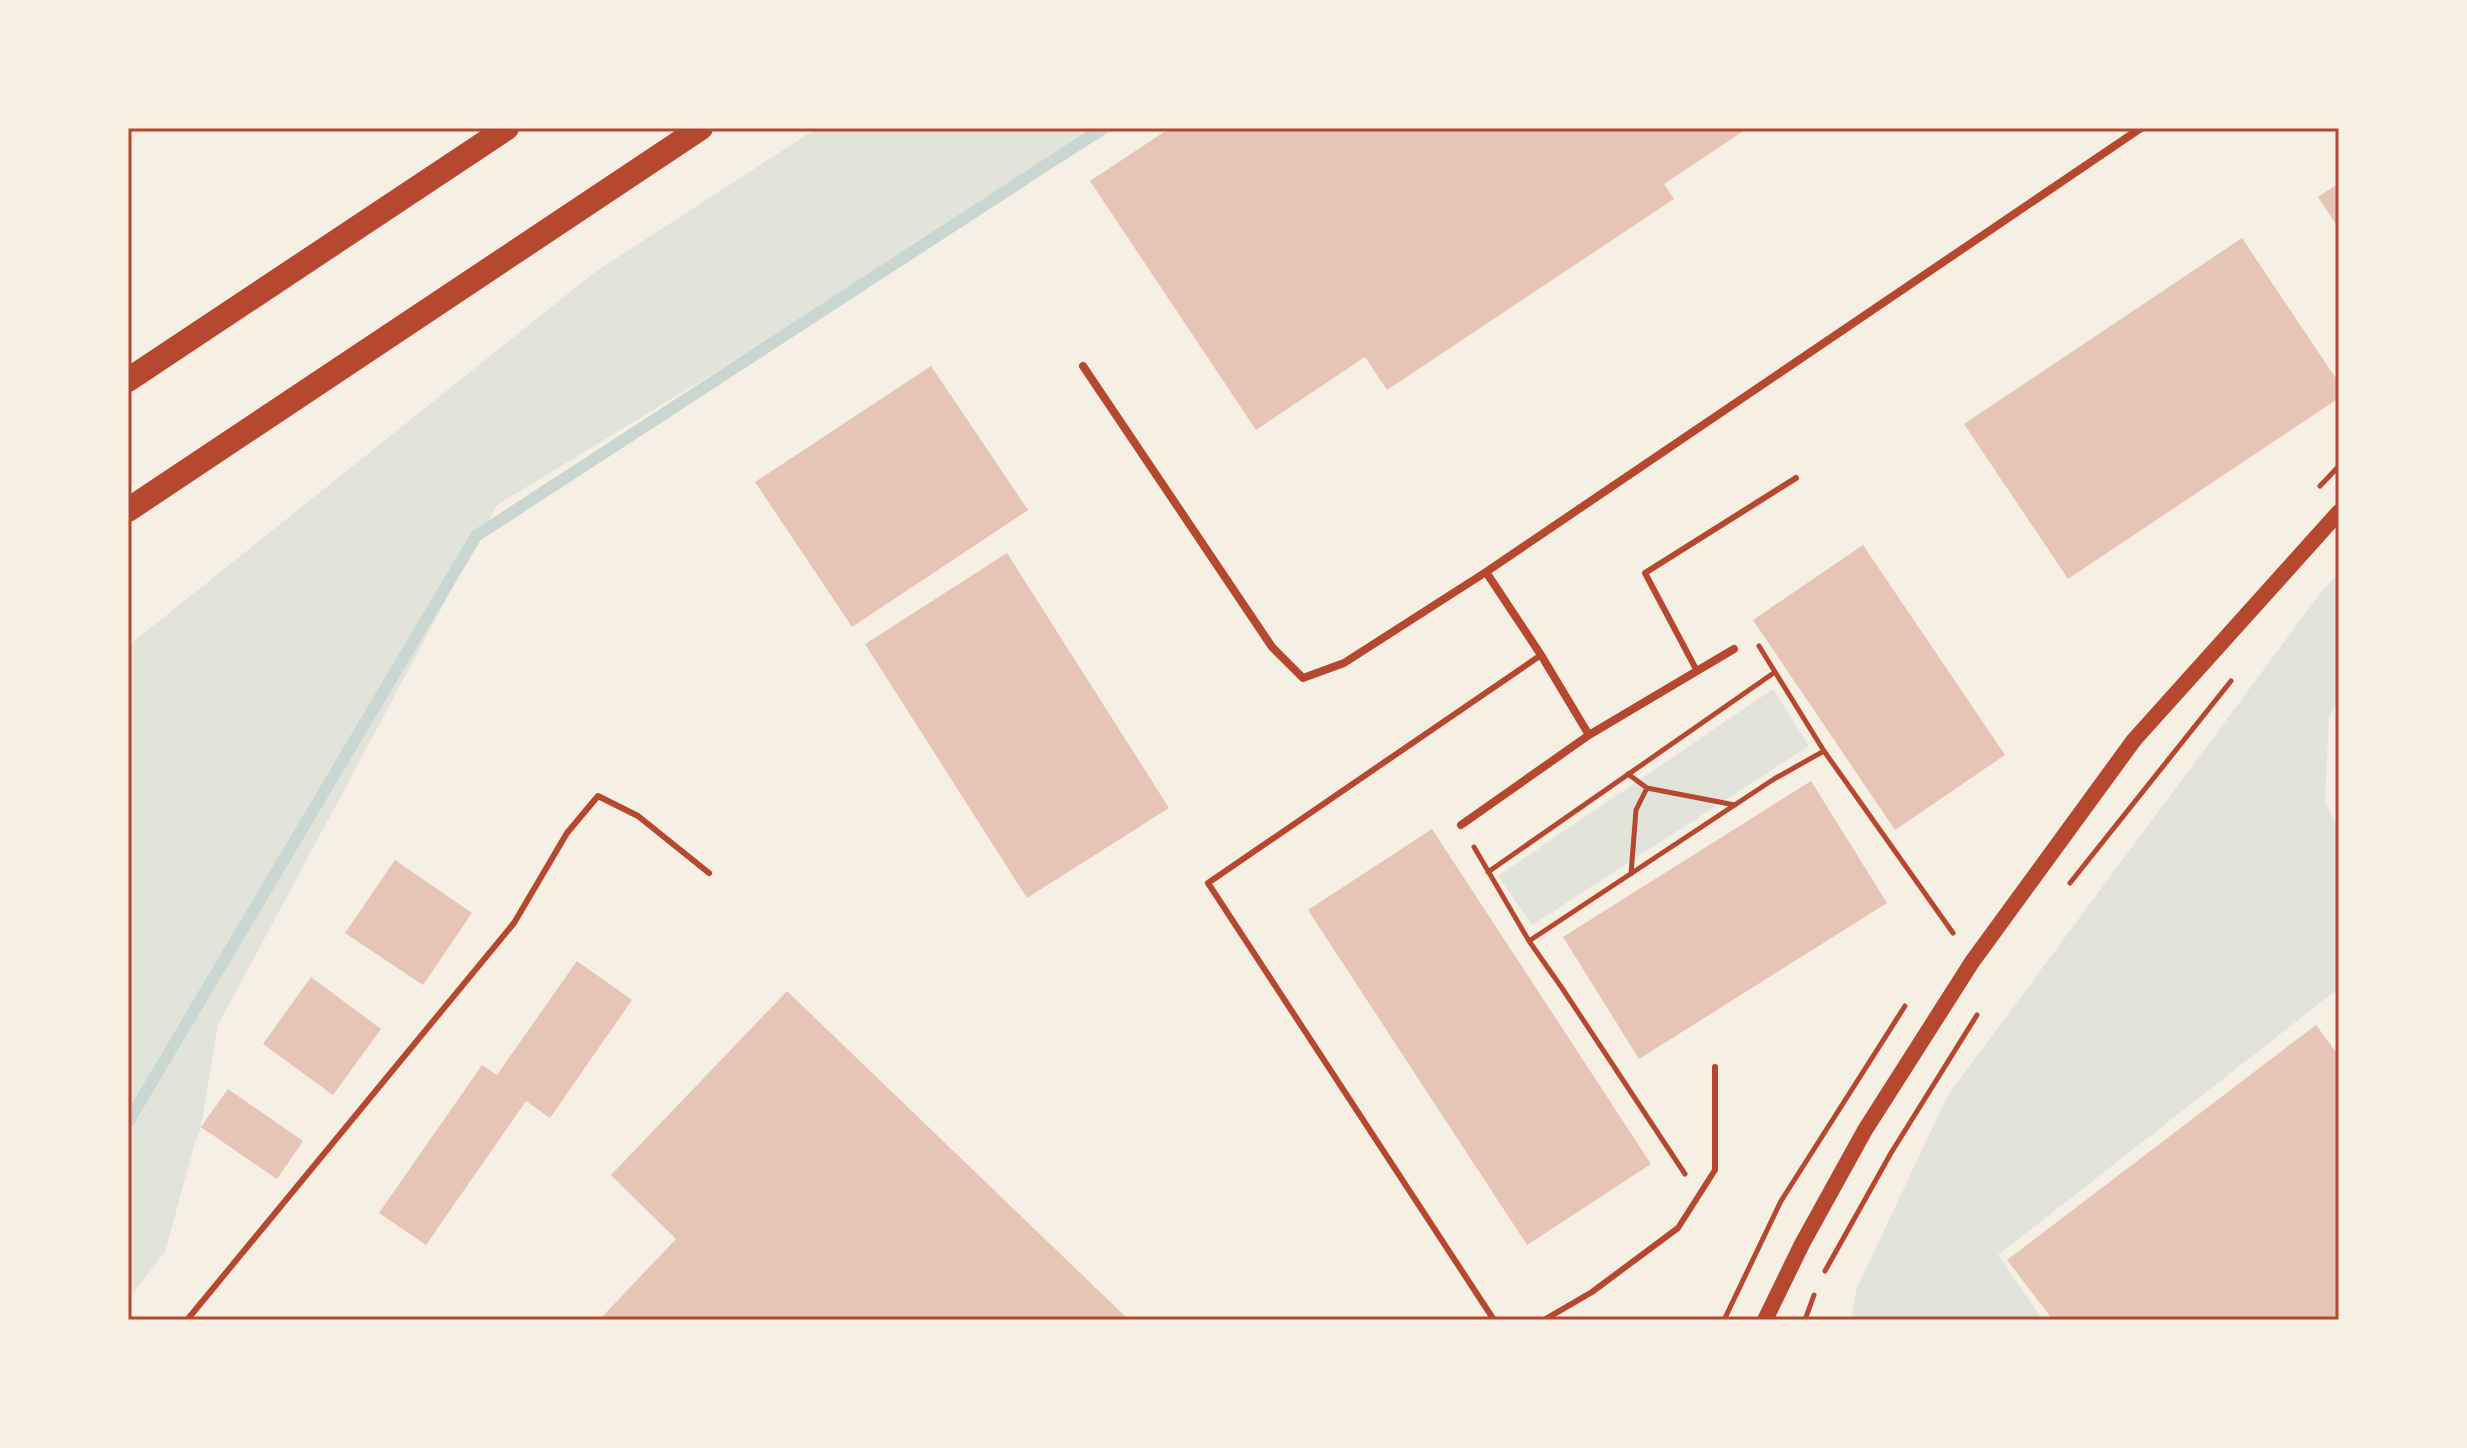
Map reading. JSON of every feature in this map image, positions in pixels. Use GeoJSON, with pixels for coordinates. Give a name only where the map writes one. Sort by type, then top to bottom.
{"type":"FeatureCollection","features":[{"type":"Feature","properties":{"kind":"highway"},"geometry":{"type":"LineString","coordinates":[[128,380],[507,128]]}},
{"type":"Feature","properties":{"kind":"highway"},"geometry":{"type":"LineString","coordinates":[[128,510],[701,128]]}},
{"type":"Feature","properties":{"kind":"main road"},"geometry":{"type":"LineString","coordinates":[[1765,1320],[1802,1244],[1865,1130],[1972,962],[2134,740],[2339,512]]}},
{"type":"Feature","properties":{"kind":"street"},"geometry":{"type":"LineString","coordinates":[[1083,366],[1272,647],[1303,678],[1344,663],[1486,572],[2141,128]]}},
{"type":"Feature","properties":{"kind":"street"},"geometry":{"type":"LineString","coordinates":[[1486,572],[1589,735]]}},
{"type":"Feature","properties":{"kind":"street"},"geometry":{"type":"LineString","coordinates":[[1461,825],[1589,735],[1734,649]]}},
{"type":"Feature","properties":{"kind":"lane"},"geometry":{"type":"LineString","coordinates":[[1697,671],[1645,573],[1796,478]]}},
{"type":"Feature","properties":{"kind":"lane"},"geometry":{"type":"LineString","coordinates":[[1494,1320],[1208,883],[1541,655]]}},
{"type":"Feature","properties":{"kind":"lane"},"geometry":{"type":"LineString","coordinates":[[187,1320],[514,923],[567,833],[598,796],[638,816],[709,873]]}},
{"type":"Feature","properties":{"kind":"lane"},"geometry":{"type":"LineString","coordinates":[[1544,1320],[1592,1292],[1678,1228],[1715,1170],[1715,1067]]}},
{"type":"Feature","properties":{"kind":"path"},"geometry":{"type":"LineString","coordinates":[[1734,649],[1754,637],[1824,751],[1953,933]]}},
{"type":"Feature","properties":{"kind":"path"},"geometry":{"type":"LineString","coordinates":[[1488,872],[1775,672]]}},
{"type":"Feature","properties":{"kind":"path"},"geometry":{"type":"LineString","coordinates":[[2069,885],[2232,680]]}},
{"type":"Feature","properties":{"kind":"path"},"geometry":{"type":"LineString","coordinates":[[1529,941],[1774,779],[1824,751]]}},
{"type":"Feature","properties":{"kind":"path"},"geometry":{"type":"LineString","coordinates":[[1628,774],[1647,788],[1735,805]]}},
{"type":"Feature","properties":{"kind":"path"},"geometry":{"type":"LineString","coordinates":[[1631,874],[1636,810],[1647,788]]}},
{"type":"Feature","properties":{"kind":"path"},"geometry":{"type":"LineString","coordinates":[[1461,825],[1529,941],[1651,1120],[1698,1196]]}},
{"type":"Feature","properties":{"kind":"path"},"geometry":{"type":"LineString","coordinates":[[1824,1274],[1891,1153],[1981,1010]]}},
{"type":"Feature","properties":{"kind":"path"},"geometry":{"type":"LineString","coordinates":[[1805,1320],[1817,1286]]}},
{"type":"Feature","properties":{"kind":"shaded area"},"geometry":{"type":"Polygon","coordinates":[[[817,128],[1117,128],[497,505],[218,1025],[201,1127],[165,1252],[128,1299],[128,646],[595,272],[817,128]]]}},
{"type":"Feature","properties":{"kind":"shaded area"},"geometry":{"type":"Polygon","coordinates":[[[2339,573],[2339,699],[2329,717],[2325,800],[2339,831],[2339,988],[1998,1255],[2043,1320],[1851,1320],[1856,1290],[1948,1095],[2322,591],[2339,573]]]}},
{"type":"Feature","properties":{"kind":"shaded area"},"geometry":{"type":"Polygon","coordinates":[[[1773,689],[1809,746],[1532,925],[1498,876],[1773,689]]]}},
{"type":"Feature","properties":{"kind":"building"},"geometry":{"type":"Polygon","coordinates":[[[1170,128],[1748,128],[1664,184],[1674,199],[1387,390],[1365,357],[1256,430],[1090,181],[1170,128]]]}},
{"type":"Feature","properties":{"kind":"building"},"geometry":{"type":"Polygon","coordinates":[[[2339,183],[2339,229],[2318,197],[2339,183]]]}},
{"type":"Feature","properties":{"kind":"building"},"geometry":{"type":"Polygon","coordinates":[[[2242,238],[2339,383],[2339,398],[2068,579],[1964,424],[2242,238]]]}},
{"type":"Feature","properties":{"kind":"building"},"geometry":{"type":"Polygon","coordinates":[[[931,366],[1028,510],[852,627],[755,482],[931,366]]]}},
{"type":"Feature","properties":{"kind":"building"},"geometry":{"type":"Polygon","coordinates":[[[1863,545],[2005,755],[1895,830],[1753,620],[1863,545]]]}},
{"type":"Feature","properties":{"kind":"building"},"geometry":{"type":"Polygon","coordinates":[[[1007,553],[1169,808],[1027,898],[865,644],[1007,553]]]}},
{"type":"Feature","properties":{"kind":"building"},"geometry":{"type":"Polygon","coordinates":[[[1811,781],[1887,903],[1639,1059],[1563,937],[1811,781]]]}},
{"type":"Feature","properties":{"kind":"building"},"geometry":{"type":"Polygon","coordinates":[[[1432,829],[1651,1164],[1527,1245],[1308,910],[1432,829]]]}},
{"type":"Feature","properties":{"kind":"building"},"geometry":{"type":"Polygon","coordinates":[[[395,860],[472,913],[423,985],[345,933],[395,860]]]}},
{"type":"Feature","properties":{"kind":"building"},"geometry":{"type":"Polygon","coordinates":[[[577,961],[632,1000],[550,1118],[526,1101],[426,1245],[379,1213],[482,1065],[497,1075],[577,961]]]}},
{"type":"Feature","properties":{"kind":"building"},"geometry":{"type":"Polygon","coordinates":[[[311,977],[381,1029],[333,1095],[263,1044],[311,977]]]}},
{"type":"Feature","properties":{"kind":"building"},"geometry":{"type":"Polygon","coordinates":[[[787,991],[1129,1320],[599,1320],[676,1239],[611,1175],[787,991]]]}},
{"type":"Feature","properties":{"kind":"building"},"geometry":{"type":"Polygon","coordinates":[[[2316,1025],[2339,1056],[2339,1320],[2053,1320],[2007,1260],[2316,1025]]]}},
{"type":"Feature","properties":{"kind":"building"},"geometry":{"type":"Polygon","coordinates":[[[228,1089],[303,1141],[277,1179],[201,1127],[228,1089]]]}},
{"type":"Feature","properties":{"kind":"waterway"},"geometry":{"type":"LineString","coordinates":[[128,1122],[476,536],[1103,128]]}}]}
